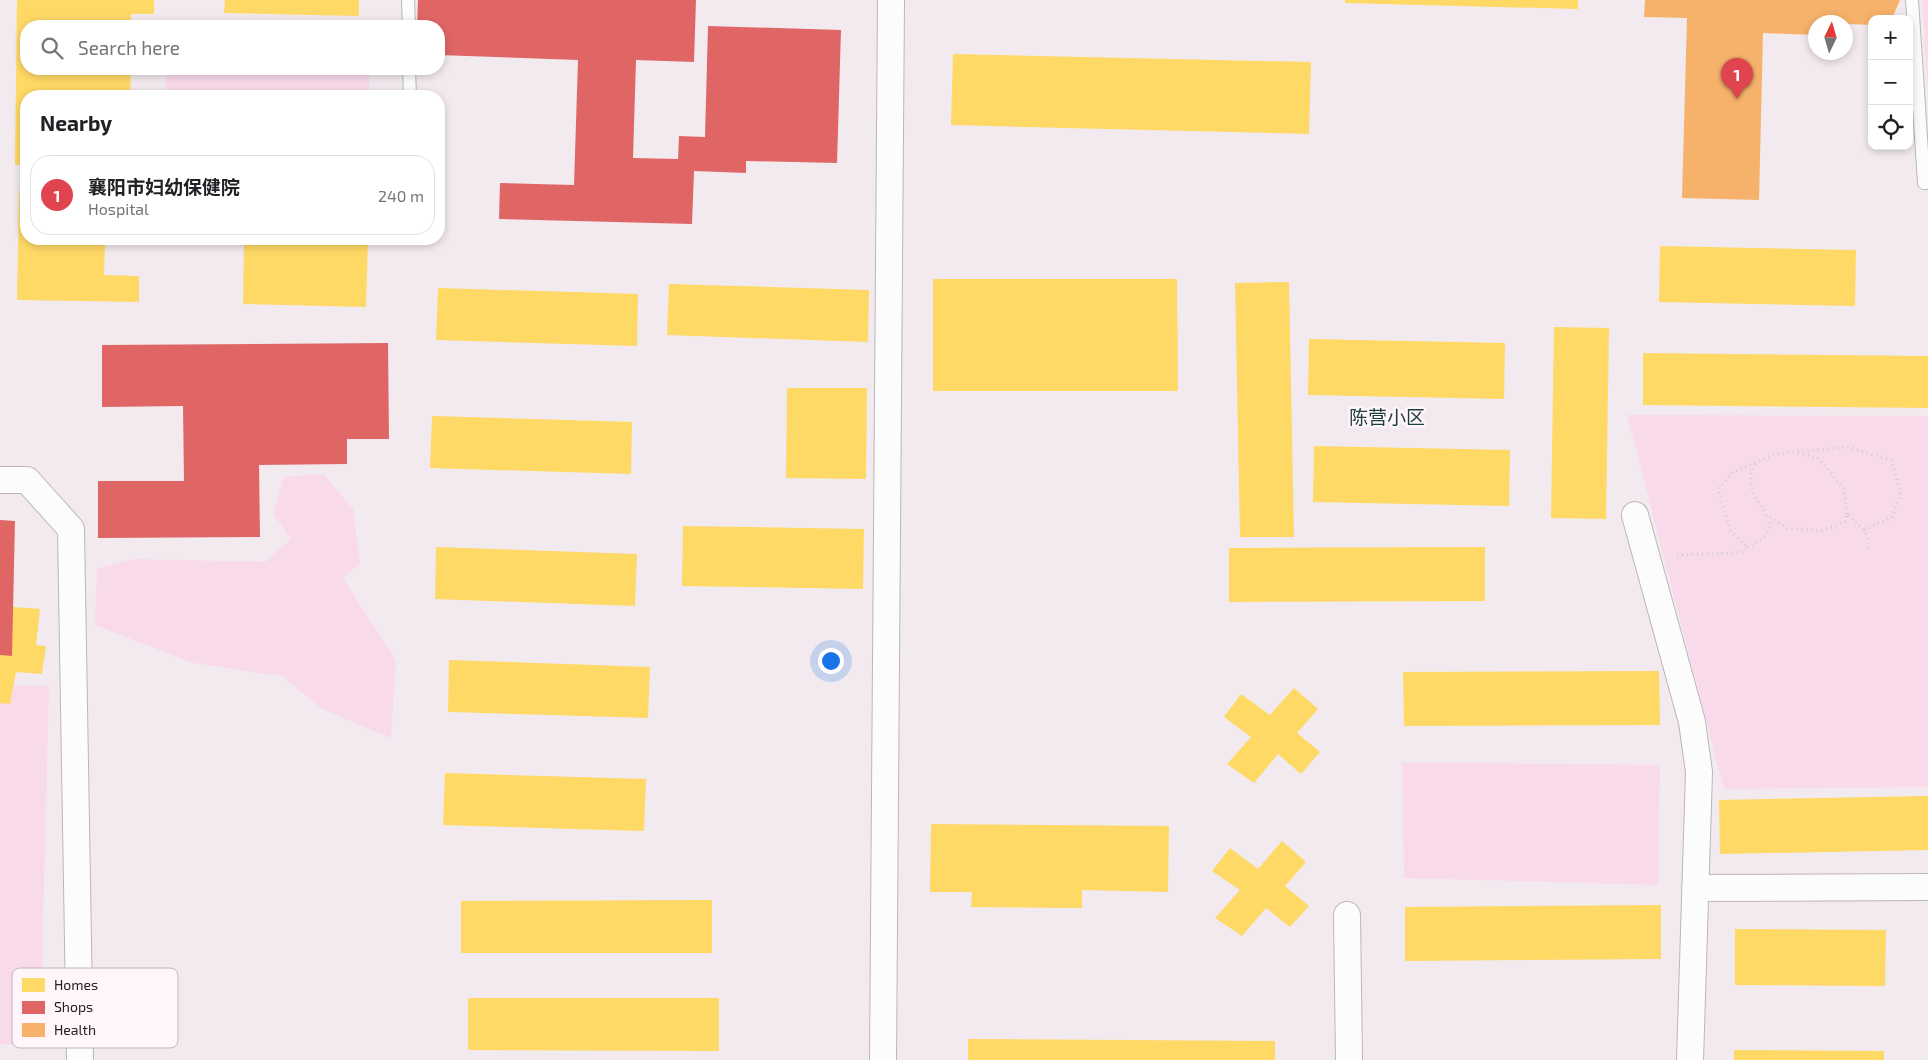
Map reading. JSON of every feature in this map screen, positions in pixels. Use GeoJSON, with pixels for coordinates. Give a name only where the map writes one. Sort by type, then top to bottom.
{"type":"FeatureCollection","features":[{"type":"Feature","properties":{"kind":"street"},"geometry":{"type":"LineString","coordinates":[[884,1060],[891,0]]}},
{"type":"Feature","properties":{"kind":"street"},"geometry":{"type":"LineString","coordinates":[[0,480],[27,480],[71,529],[78,968]]}},
{"type":"Feature","properties":{"kind":"street"},"geometry":{"type":"LineString","coordinates":[[1635,515],[1692,722],[1699,772],[1690,1060]]}},
{"type":"Feature","properties":{"kind":"street"},"geometry":{"type":"LineString","coordinates":[[1695,888],[1928,887]]}},
{"type":"Feature","properties":{"kind":"street"},"geometry":{"type":"LineString","coordinates":[[1347,915],[1349,1060]]}},
{"type":"Feature","properties":{"kind":"lane"},"geometry":{"type":"LineString","coordinates":[[408,0],[409,20]]}},
{"type":"Feature","properties":{"kind":"lane"},"geometry":{"type":"LineString","coordinates":[[1912,0],[1924,183],[1928,183]]}},
{"type":"Feature","properties":{"kind":"lane"},"geometry":{"type":"LineString","coordinates":[[409,75],[410,90]]}},
{"type":"Feature","properties":{"kind":"path"},"geometry":{"type":"LineString","coordinates":[[1747,547],[1731,532],[1718,490],[1733,472],[1776,454],[1848,447],[1891,460],[1901,492],[1892,517],[1864,530]]}},
{"type":"Feature","properties":{"kind":"path"},"geometry":{"type":"LineString","coordinates":[[1755,463],[1750,477],[1753,492],[1766,515],[1772,519],[1787,528],[1820,531],[1845,522],[1847,514],[1844,489],[1819,459],[1795,452]]}},
{"type":"Feature","properties":{"kind":"path"},"geometry":{"type":"LineString","coordinates":[[1847,514],[1864,530],[1869,541],[1869,550]]}},
{"type":"Feature","properties":{"kind":"path"},"geometry":{"type":"LineString","coordinates":[[1647,556],[1741,554],[1747,547],[1757,543],[1767,535],[1772,519]]}},
{"type":"Feature","properties":{"kind":"shaded area"},"geometry":{"type":"Polygon","coordinates":[[[1922,0],[1928,0],[1928,93],[1922,0]]]}},
{"type":"Feature","properties":{"kind":"shaded area"},"geometry":{"type":"Polygon","coordinates":[[[166,75],[369,75],[369,90],[166,90],[166,75]]]}},
{"type":"Feature","properties":{"kind":"shaded area"},"geometry":{"type":"Polygon","coordinates":[[[1627,415],[1928,416],[1928,787],[1724,789],[1627,415]]]}},
{"type":"Feature","properties":{"kind":"shaded area"},"geometry":{"type":"Polygon","coordinates":[[[323,474],[353,509],[360,563],[343,578],[396,661],[391,738],[322,709],[282,676],[193,663],[95,625],[97,569],[134,559],[265,562],[291,539],[273,514],[284,477],[323,474]]]}},
{"type":"Feature","properties":{"kind":"shaded area"},"geometry":{"type":"Polygon","coordinates":[[[0,685],[49,686],[42,968],[12,968],[12,1044],[0,1044],[0,685]]]}},
{"type":"Feature","properties":{"kind":"shaded area"},"geometry":{"type":"Polygon","coordinates":[[[1402,762],[1660,765],[1658,885],[1404,878],[1402,762]]]}},
{"type":"Feature","properties":{"kind":"building: Homes"},"geometry":{"type":"Polygon","coordinates":[[[17,0],[154,0],[154,14],[131,14],[131,20],[20,20],[20,75],[131,75],[130,90],[20,90],[20,165],[15,165],[17,0]]]}},
{"type":"Feature","properties":{"kind":"building: Homes"},"geometry":{"type":"Polygon","coordinates":[[[225,0],[359,0],[359,16],[224,13],[225,0]]]}},
{"type":"Feature","properties":{"kind":"building: Homes"},"geometry":{"type":"Polygon","coordinates":[[[1345,0],[1578,0],[1578,9],[1345,3],[1345,0]]]}},
{"type":"Feature","properties":{"kind":"building: Homes"},"geometry":{"type":"Polygon","coordinates":[[[953,54],[1311,62],[1309,134],[951,125],[953,54]]]}},
{"type":"Feature","properties":{"kind":"building: Homes"},"geometry":{"type":"Polygon","coordinates":[[[19,191],[20,245],[105,245],[104,275],[139,276],[139,302],[17,300],[19,191]]]}},
{"type":"Feature","properties":{"kind":"building: Homes"},"geometry":{"type":"Polygon","coordinates":[[[244,245],[368,245],[366,307],[243,304],[244,245]]]}},
{"type":"Feature","properties":{"kind":"building: Homes"},"geometry":{"type":"Polygon","coordinates":[[[1660,246],[1856,250],[1855,306],[1659,302],[1660,246]]]}},
{"type":"Feature","properties":{"kind":"building: Homes"},"geometry":{"type":"Polygon","coordinates":[[[933,279],[1177,279],[1178,391],[933,391],[933,279]]]}},
{"type":"Feature","properties":{"kind":"building: Homes"},"geometry":{"type":"Polygon","coordinates":[[[1289,282],[1294,537],[1240,537],[1235,283],[1289,282]]]}},
{"type":"Feature","properties":{"kind":"building: Homes"},"geometry":{"type":"Polygon","coordinates":[[[669,284],[869,290],[868,342],[667,335],[669,284]]]}},
{"type":"Feature","properties":{"kind":"building: Homes"},"geometry":{"type":"Polygon","coordinates":[[[438,288],[638,294],[637,346],[436,340],[438,288]]]}},
{"type":"Feature","properties":{"kind":"building: Homes"},"geometry":{"type":"Polygon","coordinates":[[[1554,327],[1609,328],[1606,519],[1551,518],[1554,327]]]}},
{"type":"Feature","properties":{"kind":"building: Homes"},"geometry":{"type":"Polygon","coordinates":[[[1309,339],[1505,343],[1504,399],[1308,395],[1309,339]]]}},
{"type":"Feature","properties":{"kind":"building: Homes"},"geometry":{"type":"Polygon","coordinates":[[[1643,353],[1928,356],[1928,408],[1643,405],[1643,353]]]}},
{"type":"Feature","properties":{"kind":"building: Homes"},"geometry":{"type":"Polygon","coordinates":[[[787,388],[867,388],[866,479],[786,478],[787,388]]]}},
{"type":"Feature","properties":{"kind":"building: Homes"},"geometry":{"type":"Polygon","coordinates":[[[432,416],[632,422],[631,474],[430,468],[432,416]]]}},
{"type":"Feature","properties":{"kind":"building: Homes"},"geometry":{"type":"Polygon","coordinates":[[[1314,446],[1510,450],[1509,506],[1313,502],[1314,446]]]}},
{"type":"Feature","properties":{"kind":"building: Homes"},"geometry":{"type":"Polygon","coordinates":[[[683,526],[864,529],[863,589],[682,586],[683,526]]]}},
{"type":"Feature","properties":{"kind":"building: Homes"},"geometry":{"type":"Polygon","coordinates":[[[436,547],[637,554],[635,606],[435,599],[436,547]]]}},
{"type":"Feature","properties":{"kind":"building: Homes"},"geometry":{"type":"Polygon","coordinates":[[[1485,547],[1485,601],[1229,602],[1229,548],[1485,547]]]}},
{"type":"Feature","properties":{"kind":"building: Homes"},"geometry":{"type":"Polygon","coordinates":[[[0,606],[40,609],[36,645],[46,646],[42,674],[16,672],[10,704],[0,703],[0,606]]]}},
{"type":"Feature","properties":{"kind":"building: Homes"},"geometry":{"type":"Polygon","coordinates":[[[449,660],[650,667],[648,718],[448,712],[449,660]]]}},
{"type":"Feature","properties":{"kind":"building: Homes"},"geometry":{"type":"Polygon","coordinates":[[[1659,671],[1660,725],[1404,726],[1403,672],[1659,671]]]}},
{"type":"Feature","properties":{"kind":"building: Homes"},"geometry":{"type":"Polygon","coordinates":[[[1294,688],[1318,709],[1297,733],[1320,752],[1301,774],[1278,754],[1254,783],[1227,764],[1251,737],[1224,717],[1241,694],[1270,715],[1294,688]]]}},
{"type":"Feature","properties":{"kind":"building: Homes"},"geometry":{"type":"Polygon","coordinates":[[[445,773],[646,779],[644,831],[443,825],[445,773]]]}},
{"type":"Feature","properties":{"kind":"building: Homes"},"geometry":{"type":"Polygon","coordinates":[[[1928,796],[1928,850],[1720,854],[1719,800],[1928,796]]]}},
{"type":"Feature","properties":{"kind":"building: Homes"},"geometry":{"type":"Polygon","coordinates":[[[931,824],[1169,826],[1168,892],[1082,890],[1082,908],[971,907],[972,892],[930,892],[931,824]]]}},
{"type":"Feature","properties":{"kind":"building: Homes"},"geometry":{"type":"Polygon","coordinates":[[[1282,841],[1306,862],[1285,886],[1309,906],[1290,927],[1266,908],[1242,936],[1215,918],[1240,890],[1212,871],[1230,848],[1258,869],[1282,841]]]}},
{"type":"Feature","properties":{"kind":"building: Homes"},"geometry":{"type":"Polygon","coordinates":[[[712,900],[712,953],[461,953],[461,901],[712,900]]]}},
{"type":"Feature","properties":{"kind":"building: Homes"},"geometry":{"type":"Polygon","coordinates":[[[1661,905],[1661,959],[1405,961],[1405,907],[1661,905]]]}},
{"type":"Feature","properties":{"kind":"building: Homes"},"geometry":{"type":"Polygon","coordinates":[[[1735,929],[1886,930],[1885,986],[1735,985],[1735,929]]]}},
{"type":"Feature","properties":{"kind":"building: Homes"},"geometry":{"type":"Polygon","coordinates":[[[468,998],[719,998],[719,1051],[468,1050],[468,998]]]}},
{"type":"Feature","properties":{"kind":"building: Homes"},"geometry":{"type":"Polygon","coordinates":[[[968,1039],[1275,1041],[1275,1060],[968,1060],[968,1039]]]}},
{"type":"Feature","properties":{"kind":"building: Homes"},"geometry":{"type":"Polygon","coordinates":[[[1734,1050],[1884,1051],[1884,1060],[1734,1060],[1734,1050]]]}},
{"type":"Feature","properties":{"kind":"building: Shops"},"geometry":{"type":"Polygon","coordinates":[[[418,0],[696,0],[694,62],[636,60],[633,158],[678,159],[679,136],[705,137],[708,26],[841,30],[837,163],[746,161],[746,173],[694,171],[692,224],[499,219],[500,183],[574,185],[578,60],[445,55],[445,20],[417,20],[418,0]]]}},
{"type":"Feature","properties":{"kind":"building: Shops"},"geometry":{"type":"Polygon","coordinates":[[[388,343],[389,439],[347,439],[347,464],[259,465],[260,537],[98,538],[98,481],[184,481],[183,406],[102,407],[102,345],[388,343]]]}},
{"type":"Feature","properties":{"kind":"building: Shops"},"geometry":{"type":"Polygon","coordinates":[[[0,520],[15,521],[12,656],[0,655],[0,520]]]}},
{"type":"Feature","properties":{"kind":"building: Health"},"geometry":{"type":"Polygon","coordinates":[[[1645,0],[1900,0],[1893,15],[1868,15],[1868,25],[1853,24],[1853,15],[1808,15],[1808,35],[1763,33],[1759,200],[1682,198],[1687,18],[1644,17],[1645,0]]]}},
{"type":"Feature","properties":{"kind":"place","name":"襄阳市妇幼保健院"},"geometry":{"type":"Point","coordinates":[1737,99]}},
{"type":"Feature","properties":{"kind":"district","name":"陈营小区"},"geometry":{"type":"Point","coordinates":[1387,416]}}]}
